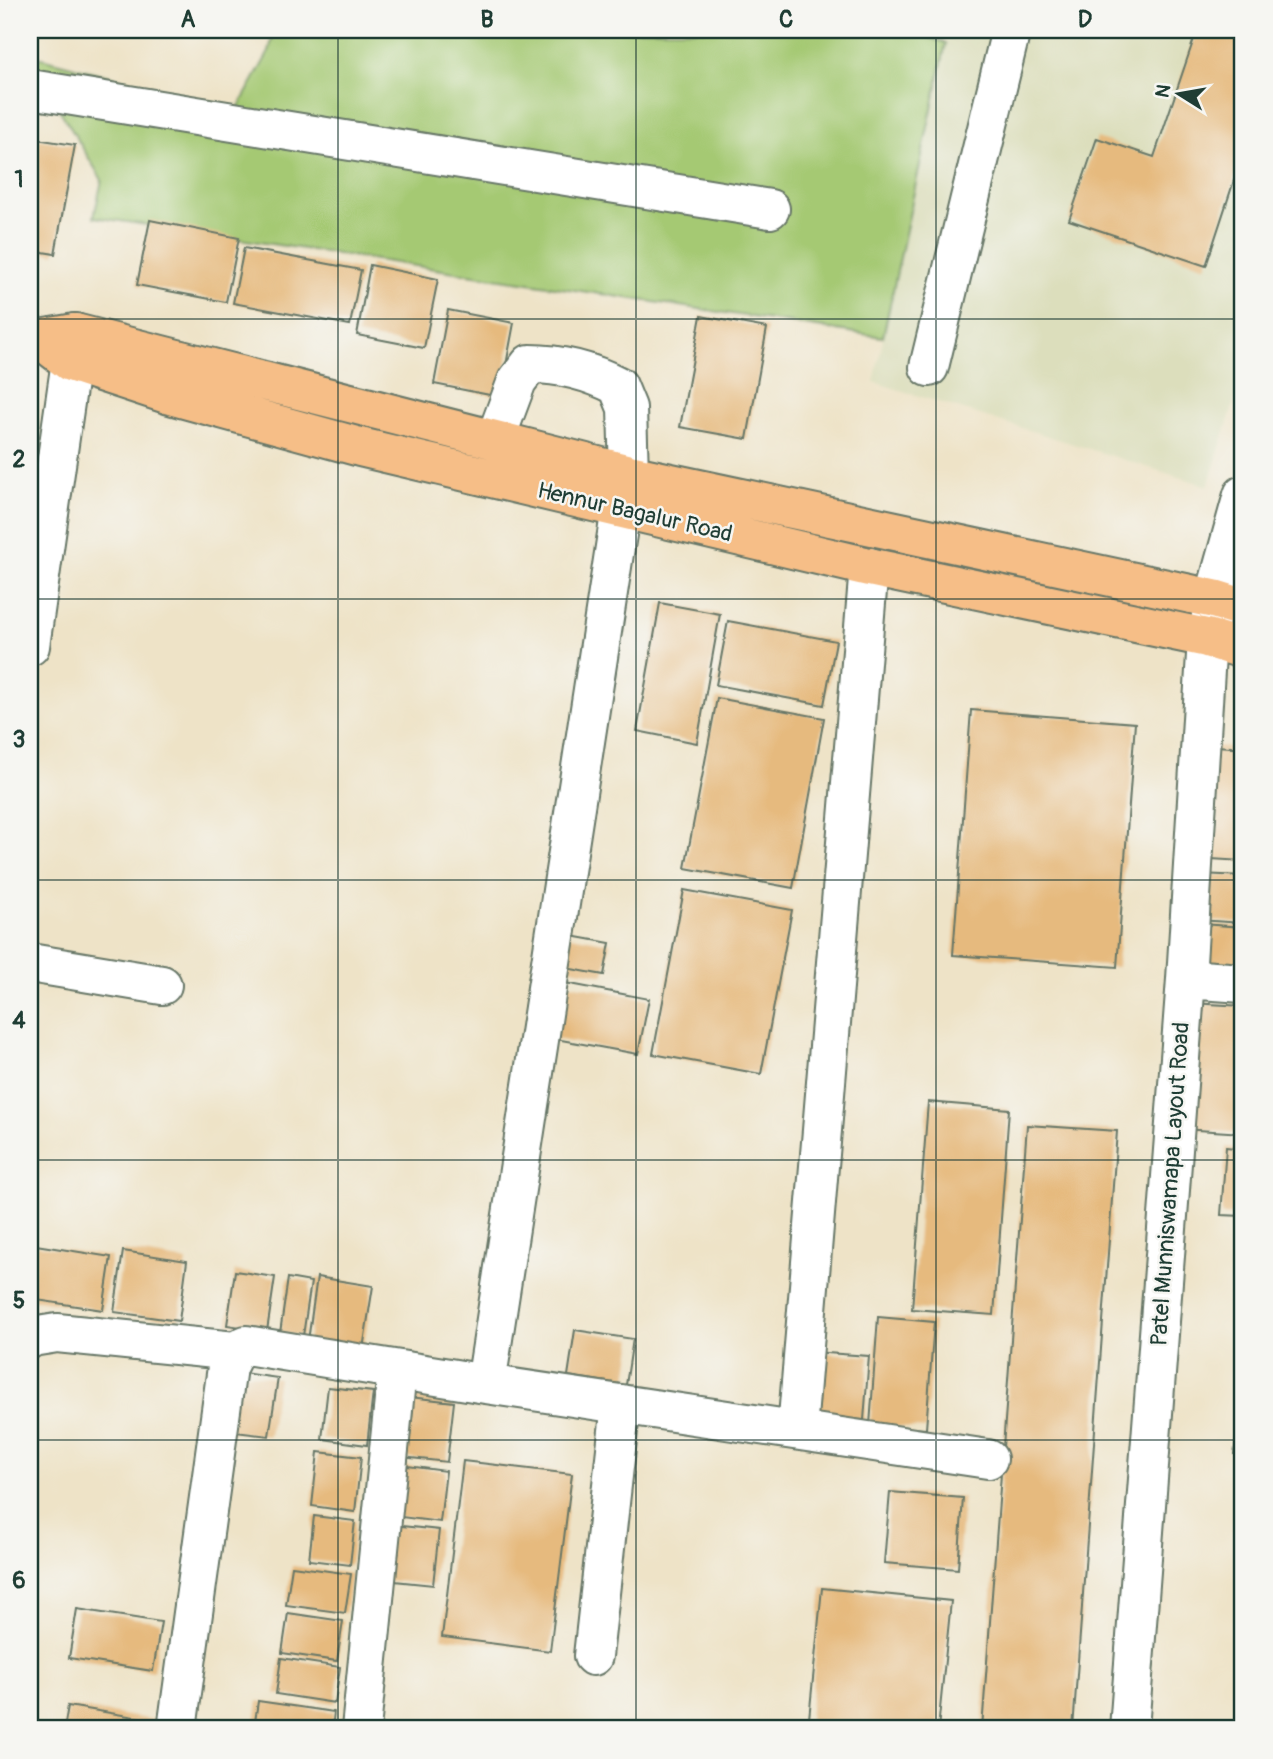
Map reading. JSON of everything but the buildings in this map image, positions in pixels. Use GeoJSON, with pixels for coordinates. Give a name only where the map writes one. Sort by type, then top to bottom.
{"type":"FeatureCollection","features":[{"type":"Feature","properties":{"kind":"main road","name":"Hennur Bagalur Road"},"geometry":{"type":"LineString","coordinates":[[54,342],[495,440],[625,491],[869,568],[1207,638],[1243,649]]}},
{"type":"Feature","properties":{"kind":"main road","name":"Hennur Bagalur Road"},"geometry":{"type":"LineString","coordinates":[[54,342],[170,394],[360,447],[625,491],[1228,603]]}},
{"type":"Feature","properties":{"kind":"street"},"geometry":{"type":"LineString","coordinates":[[929,367],[1011,30]]}},
{"type":"Feature","properties":{"kind":"street"},"geometry":{"type":"LineString","coordinates":[[30,89],[770,209]]}},
{"type":"Feature","properties":{"kind":"street"},"geometry":{"type":"LineString","coordinates":[[30,646],[54,342]]}},
{"type":"Feature","properties":{"kind":"street"},"geometry":{"type":"LineString","coordinates":[[486,1384],[625,491],[627,408],[618,386],[596,375],[548,364],[530,364],[517,381],[495,440]]}},
{"type":"Feature","properties":{"kind":"street","name":"Patel Munniswamapa Layout Road"},"geometry":{"type":"LineString","coordinates":[[1129,1729],[1186,979],[1207,638],[1228,603],[1243,495]]}},
{"type":"Feature","properties":{"kind":"street"},"geometry":{"type":"LineString","coordinates":[[796,1430],[869,568]]}},
{"type":"Feature","properties":{"kind":"street"},"geometry":{"type":"LineString","coordinates":[[30,963],[162,985]]}},
{"type":"Feature","properties":{"kind":"street"},"geometry":{"type":"LineString","coordinates":[[1186,979],[1243,984]]}},
{"type":"Feature","properties":{"kind":"street"},"geometry":{"type":"LineString","coordinates":[[30,1339],[57,1333],[235,1351],[246,1345],[486,1384],[988,1459]]}},
{"type":"Feature","properties":{"kind":"street"},"geometry":{"type":"LineString","coordinates":[[177,1729],[227,1367],[235,1351]]}},
{"type":"Feature","properties":{"kind":"street"},"geometry":{"type":"LineString","coordinates":[[361,1729],[397,1370]]}},
{"type":"Feature","properties":{"kind":"street"},"geometry":{"type":"LineString","coordinates":[[593,1656],[621,1404]]}},
{"type":"Feature","properties":{"kind":"shaded area"},"geometry":{"type":"Polygon","coordinates":[[[949,30],[1243,30],[1243,374],[1208,486],[874,382],[949,30]]]}},
{"type":"Feature","properties":{"kind":"green space"},"geometry":{"type":"Polygon","coordinates":[[[274,30],[905,30],[946,43],[883,337],[94,217],[102,180],[30,61],[30,55],[237,110],[269,52],[274,30]]]}}]}
